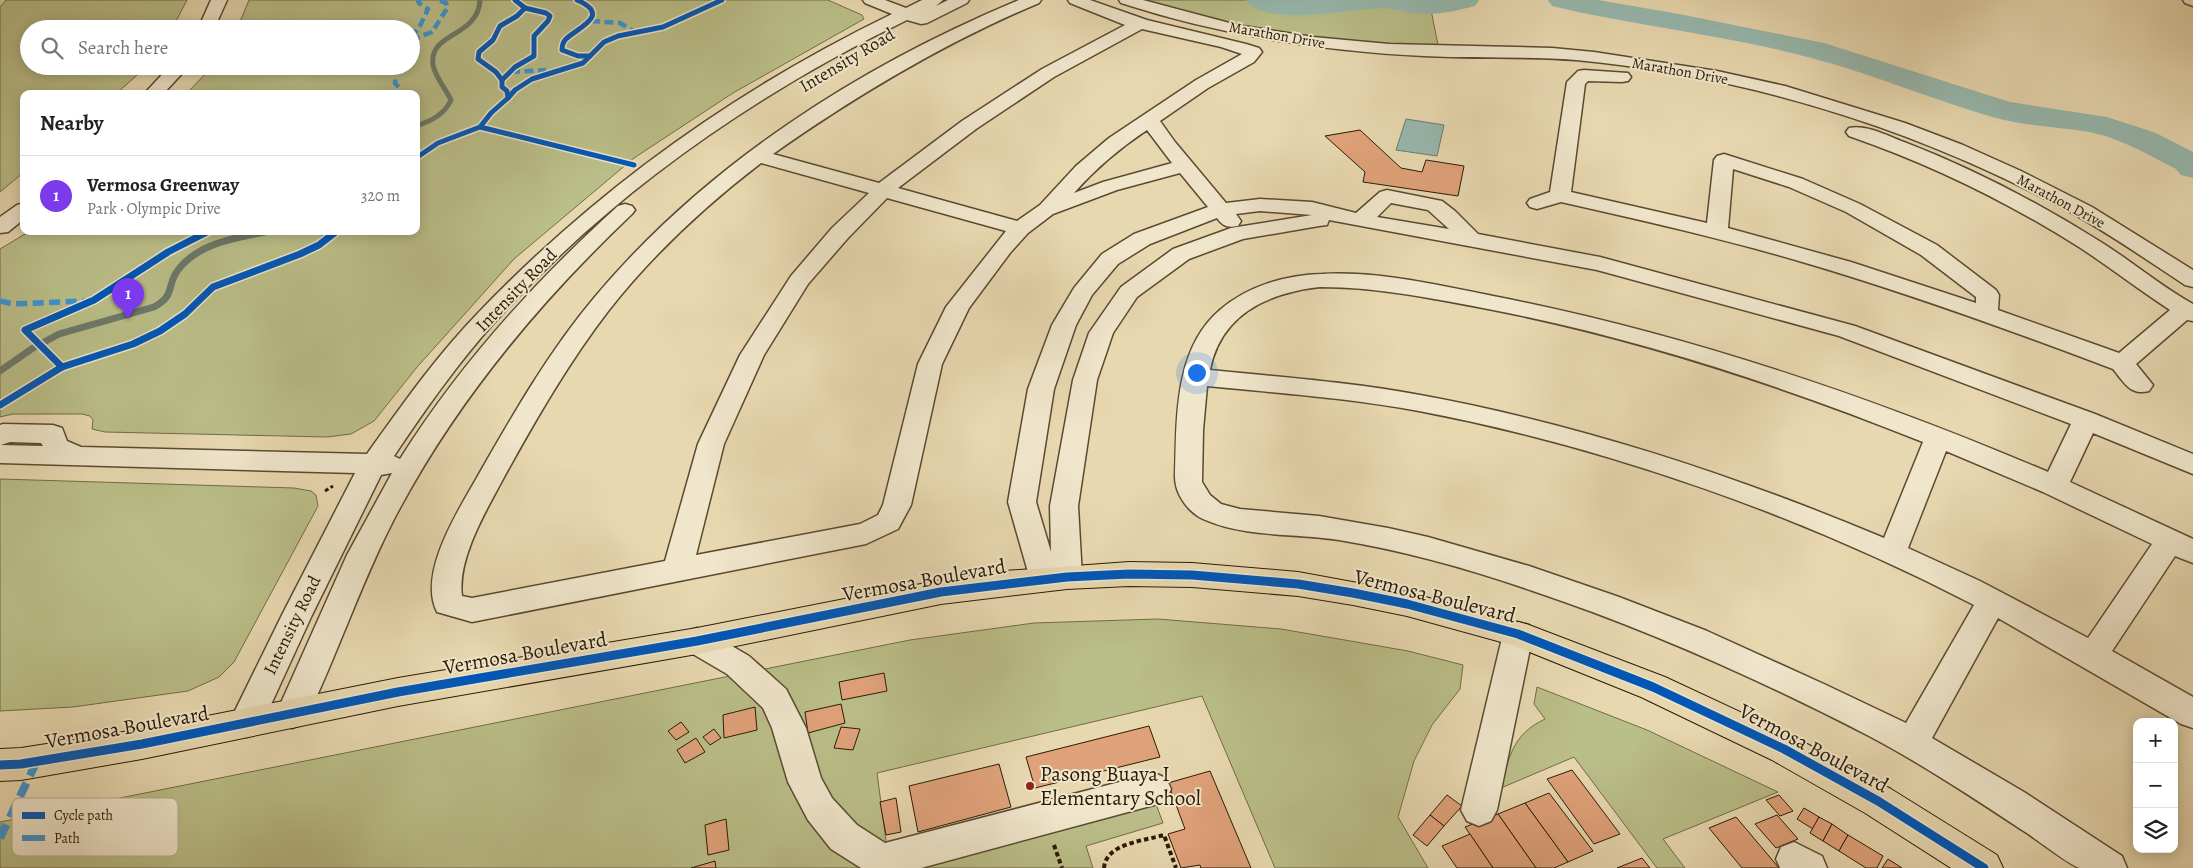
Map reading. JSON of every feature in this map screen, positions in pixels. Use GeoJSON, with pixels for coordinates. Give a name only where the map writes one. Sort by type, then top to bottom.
{"type":"FeatureCollection","features":[{"type":"Feature","properties":{"kind":"main road","name":"Vermosa Boulevard"},"geometry":{"type":"LineString","coordinates":[[0,765],[21,764],[142,744],[398,692],[697,641],[941,592],[1056,578],[1130,574],[1192,575],[1298,584],[1407,604],[1518,634],[1653,686],[1784,748],[1878,802],[1984,868]]}},
{"type":"Feature","properties":{"kind":"street"},"geometry":{"type":"LineString","coordinates":[[210,20],[219,0]]}},
{"type":"Feature","properties":{"kind":"street"},"geometry":{"type":"LineString","coordinates":[[871,0],[920,11]]}},
{"type":"Feature","properties":{"kind":"street","name":"Intensity Road"},"geometry":{"type":"LineString","coordinates":[[246,723],[321,566],[375,463],[410,413],[481,326],[524,280],[589,218],[662,159],[736,109],[812,62],[920,11],[961,0]]}},
{"type":"Feature","properties":{"kind":"street"},"geometry":{"type":"LineString","coordinates":[[1033,0],[958,32],[860,87],[758,156],[700,202],[657,243],[603,302],[560,358],[526,410],[459,542],[446,580],[448,604],[472,610],[866,533],[888,522],[897,505],[930,364],[958,307],[985,268],[1020,228],[1046,210],[1096,159],[1116,142],[1202,84],[1248,58],[1252,52],[1236,45],[1139,24],[1076,0]]}},
{"type":"Feature","properties":{"kind":"street","name":"Marathon Drive"},"geometry":{"type":"LineString","coordinates":[[1128,0],[1186,17],[1252,32],[1323,43],[1419,51],[1593,56],[1733,80],[1807,98],[1937,141],[1995,167],[2070,203],[2129,238],[2193,280]]}},
{"type":"Feature","properties":{"kind":"street","name":"Intensity Road"},"geometry":{"type":"LineString","coordinates":[[292,714],[352,577],[411,464],[442,417],[506,333],[571,261],[637,199],[670,172],[712,142],[920,11]]}},
{"type":"Feature","properties":{"kind":"street"},"geometry":{"type":"LineString","coordinates":[[677,571],[710,444],[752,355],[800,281],[846,226],[883,190],[969,125],[1048,73],[1139,24]]}},
{"type":"Feature","properties":{"kind":"street"},"geometry":{"type":"LineString","coordinates":[[1560,196],[1576,82],[1584,75],[1598,74],[1647,80],[1734,97],[1814,118],[1878,139],[1955,171],[2026,206],[2080,238],[2189,311],[2122,363]]}},
{"type":"Feature","properties":{"kind":"street"},"geometry":{"type":"LineString","coordinates":[[157,90],[171,75]]}},
{"type":"Feature","properties":{"kind":"street"},"geometry":{"type":"LineString","coordinates":[[1150,120],[1239,233]]}},
{"type":"Feature","properties":{"kind":"street"},"geometry":{"type":"LineString","coordinates":[[1717,232],[1716,155],[1796,184],[1854,208],[1929,250],[1988,295],[1986,313]]}},
{"type":"Feature","properties":{"kind":"street"},"geometry":{"type":"LineString","coordinates":[[758,156],[1020,228]]}},
{"type":"Feature","properties":{"kind":"street"},"geometry":{"type":"LineString","coordinates":[[1046,210],[1110,186],[1185,166]]}},
{"type":"Feature","properties":{"kind":"street"},"geometry":{"type":"LineString","coordinates":[[1537,203],[1560,196],[1717,232],[1841,266],[1986,313],[2122,363],[2140,385]]}},
{"type":"Feature","properties":{"kind":"street"},"geometry":{"type":"LineString","coordinates":[[1056,578],[1022,502],[1041,389],[1064,325],[1082,293],[1110,259],[1142,239],[1194,218],[1220,210],[1260,205],[1312,208],[1351,219],[1471,238],[1600,264],[1847,331],[2086,420],[2193,465]]}},
{"type":"Feature","properties":{"kind":"street"},"geometry":{"type":"LineString","coordinates":[[0,227],[20,213]]}},
{"type":"Feature","properties":{"kind":"street"},"geometry":{"type":"LineString","coordinates":[[1056,578],[1064,506],[1085,380],[1101,332],[1129,292],[1181,254],[1239,233],[1351,219]]}},
{"type":"Feature","properties":{"kind":"street"},"geometry":{"type":"LineString","coordinates":[[2093,655],[2182,546],[2055,485],[1820,393],[1714,358],[1610,328],[1440,293],[1339,280],[1303,282],[1274,289],[1246,302],[1223,319],[1204,344],[1196,377],[1189,430],[1190,488],[1203,506],[1229,518],[1318,526],[1421,546],[1574,592],[1733,656],[1912,743],[2048,826],[2109,868]]}},
{"type":"Feature","properties":{"kind":"street"},"geometry":{"type":"LineString","coordinates":[[1064,325],[1101,332]]}},
{"type":"Feature","properties":{"kind":"street"},"geometry":{"type":"LineString","coordinates":[[1196,377],[1338,390],[1449,408],[1526,427],[1680,470],[1892,553],[2093,655],[2193,714]]}},
{"type":"Feature","properties":{"kind":"street"},"geometry":{"type":"LineString","coordinates":[[2055,485],[2086,420]]}},
{"type":"Feature","properties":{"kind":"street"},"geometry":{"type":"LineString","coordinates":[[0,436],[3,433],[53,434],[53,442],[57,448],[62,452],[78,455]]}},
{"type":"Feature","properties":{"kind":"street"},"geometry":{"type":"LineString","coordinates":[[1892,553],[1938,438]]}},
{"type":"Feature","properties":{"kind":"street"},"geometry":{"type":"LineString","coordinates":[[0,454],[411,464]]}},
{"type":"Feature","properties":{"kind":"street"},"geometry":{"type":"LineString","coordinates":[[1912,743],[1991,602]]}},
{"type":"Feature","properties":{"kind":"street"},"geometry":{"type":"LineString","coordinates":[[1479,810],[1518,634]]}},
{"type":"Feature","properties":{"kind":"street"},"geometry":{"type":"LineString","coordinates":[[697,641],[738,665],[775,699],[789,728],[805,782],[820,809],[844,837],[886,865],[1154,788]]}},
{"type":"Feature","properties":{"kind":"path"},"geometry":{"type":"LineString","coordinates":[[1104,868],[1104,862],[1108,854],[1115,849],[1164,836],[1176,868]]}},
{"type":"Feature","properties":{"kind":"green space"},"geometry":{"type":"Polygon","coordinates":[[[6,0],[187,0],[177,20],[20,20],[20,75],[137,75],[120,90],[20,90],[20,175],[0,192],[0,7],[6,0]]]}},
{"type":"Feature","properties":{"kind":"green space"},"geometry":{"type":"Polygon","coordinates":[[[249,0],[828,0],[862,15],[864,19],[733,93],[634,158],[514,259],[418,366],[374,421],[351,434],[327,437],[105,432],[92,429],[93,420],[90,416],[82,414],[13,414],[0,417],[0,249],[23,235],[420,235],[420,90],[190,90],[204,75],[420,75],[420,20],[241,20],[249,0]]]}},
{"type":"Feature","properties":{"kind":"green space"},"geometry":{"type":"Polygon","coordinates":[[[1140,0],[1429,0],[1439,50],[1339,42],[1244,27],[1140,0]]]}},
{"type":"Feature","properties":{"kind":"green space"},"geometry":{"type":"Polygon","coordinates":[[[0,479],[294,488],[311,491],[316,495],[318,506],[234,662],[219,677],[188,691],[73,707],[0,711],[0,479]]]}},
{"type":"Feature","properties":{"kind":"green space"},"geometry":{"type":"Polygon","coordinates":[[[1158,619],[1281,629],[1408,651],[1463,665],[1460,689],[1432,725],[1414,761],[1398,817],[1428,868],[1275,868],[1202,696],[877,773],[887,848],[1146,777],[1163,823],[1086,846],[1093,868],[0,868],[0,822],[12,820],[12,856],[178,856],[178,798],[120,798],[910,640],[1034,623],[1158,619]]]}},
{"type":"Feature","properties":{"kind":"green space"},"geometry":{"type":"Polygon","coordinates":[[[1537,687],[1647,730],[1778,792],[1663,839],[1685,868],[1657,868],[1574,757],[1501,788],[1510,756],[1519,739],[1534,725],[1545,719],[1534,704],[1537,687]]]}},
{"type":"Feature","properties":{"kind":"water"},"geometry":{"type":"Polygon","coordinates":[[[1406,119],[1444,125],[1437,156],[1396,150],[1406,119]]]}},
{"type":"Feature","properties":{"kind":"building"},"geometry":{"type":"Polygon","coordinates":[[[1360,130],[1401,168],[1422,172],[1426,160],[1464,166],[1458,196],[1363,182],[1365,172],[1325,136],[1360,130]]]}},
{"type":"Feature","properties":{"kind":"building"},"geometry":{"type":"Polygon","coordinates":[[[884,673],[887,691],[842,700],[839,682],[884,673]]]}},
{"type":"Feature","properties":{"kind":"building"},"geometry":{"type":"Polygon","coordinates":[[[841,704],[845,723],[808,733],[805,712],[841,704]]]}},
{"type":"Feature","properties":{"kind":"building"},"geometry":{"type":"Polygon","coordinates":[[[755,707],[757,730],[724,738],[723,715],[755,707]]]}},
{"type":"Feature","properties":{"kind":"building"},"geometry":{"type":"Polygon","coordinates":[[[681,722],[689,732],[676,740],[668,731],[681,722]]]}},
{"type":"Feature","properties":{"kind":"building"},"geometry":{"type":"Polygon","coordinates":[[[1149,726],[1160,757],[1035,788],[1026,757],[1149,726]]]}},
{"type":"Feature","properties":{"kind":"building"},"geometry":{"type":"Polygon","coordinates":[[[841,727],[860,729],[853,750],[834,748],[841,727]]]}},
{"type":"Feature","properties":{"kind":"building"},"geometry":{"type":"Polygon","coordinates":[[[714,729],[721,738],[710,745],[703,737],[714,729]]]}},
{"type":"Feature","properties":{"kind":"building"},"geometry":{"type":"Polygon","coordinates":[[[696,738],[705,752],[685,763],[677,750],[696,738]]]}},
{"type":"Feature","properties":{"kind":"building"},"geometry":{"type":"Polygon","coordinates":[[[999,764],[1011,807],[918,832],[909,786],[999,764]]]}},
{"type":"Feature","properties":{"kind":"building"},"geometry":{"type":"Polygon","coordinates":[[[1572,770],[1620,834],[1594,844],[1547,779],[1572,770]]]}},
{"type":"Feature","properties":{"kind":"building"},"geometry":{"type":"Polygon","coordinates":[[[1210,771],[1251,868],[1201,868],[1200,865],[1181,868],[1168,834],[1185,829],[1168,783],[1210,771]]]}},
{"type":"Feature","properties":{"kind":"building"},"geometry":{"type":"Polygon","coordinates":[[[1549,793],[1593,851],[1568,862],[1525,803],[1549,793]]]}},
{"type":"Feature","properties":{"kind":"building"},"geometry":{"type":"Polygon","coordinates":[[[1447,795],[1462,806],[1444,826],[1430,815],[1447,795]]]}},
{"type":"Feature","properties":{"kind":"building"},"geometry":{"type":"Polygon","coordinates":[[[1779,795],[1793,811],[1780,816],[1766,800],[1779,795]]]}},
{"type":"Feature","properties":{"kind":"building"},"geometry":{"type":"Polygon","coordinates":[[[896,798],[901,832],[886,835],[880,802],[896,798]]]}},
{"type":"Feature","properties":{"kind":"building"},"geometry":{"type":"Polygon","coordinates":[[[1525,803],[1568,862],[1554,868],[1536,868],[1498,814],[1525,803]]]}},
{"type":"Feature","properties":{"kind":"building"},"geometry":{"type":"Polygon","coordinates":[[[1804,808],[1819,817],[1813,829],[1797,819],[1804,808]]]}},
{"type":"Feature","properties":{"kind":"building"},"geometry":{"type":"Polygon","coordinates":[[[1498,814],[1536,868],[1493,868],[1465,827],[1498,814]]]}},
{"type":"Feature","properties":{"kind":"building"},"geometry":{"type":"Polygon","coordinates":[[[1430,815],[1444,826],[1427,846],[1413,835],[1430,815]]]}},
{"type":"Feature","properties":{"kind":"building"},"geometry":{"type":"Polygon","coordinates":[[[1777,815],[1798,839],[1776,848],[1755,824],[1777,815]]]}},
{"type":"Feature","properties":{"kind":"building"},"geometry":{"type":"Polygon","coordinates":[[[1736,817],[1779,868],[1742,868],[1709,828],[1736,817]]]}},
{"type":"Feature","properties":{"kind":"building"},"geometry":{"type":"Polygon","coordinates":[[[1819,817],[1832,824],[1823,841],[1810,833],[1819,817]]]}},
{"type":"Feature","properties":{"kind":"building"},"geometry":{"type":"Polygon","coordinates":[[[726,819],[729,850],[708,855],[705,825],[726,819]]]}},
{"type":"Feature","properties":{"kind":"building"},"geometry":{"type":"Polygon","coordinates":[[[1832,824],[1848,835],[1839,851],[1823,841],[1832,824]]]}},
{"type":"Feature","properties":{"kind":"building"},"geometry":{"type":"Polygon","coordinates":[[[1470,834],[1493,868],[1457,868],[1442,846],[1470,834]]]}},
{"type":"Feature","properties":{"kind":"building"},"geometry":{"type":"Polygon","coordinates":[[[1848,835],[1883,856],[1877,868],[1866,868],[1839,851],[1848,835]]]}},
{"type":"Feature","properties":{"kind":"building"},"geometry":{"type":"Polygon","coordinates":[[[1642,858],[1650,868],[1617,868],[1642,858]]]}},
{"type":"Feature","properties":{"kind":"building"},"geometry":{"type":"Polygon","coordinates":[[[1888,859],[1902,868],[1882,868],[1888,859]]]}},
{"type":"Feature","properties":{"kind":"building"},"geometry":{"type":"Polygon","coordinates":[[[715,861],[716,868],[691,868],[715,861]]]}},
{"type":"Feature","properties":{"kind":"waterway"},"geometry":{"type":"LineString","coordinates":[[420,125],[437,117],[445,110],[451,100],[434,69],[434,54],[438,46],[471,22],[477,12],[480,0]]}},
{"type":"Feature","properties":{"kind":"waterway"},"geometry":{"type":"LineString","coordinates":[[1259,0],[1270,4],[1307,8],[1381,0],[1424,6],[1466,0]]}},
{"type":"Feature","properties":{"kind":"waterway"},"geometry":{"type":"LineString","coordinates":[[1561,0],[1630,15],[1679,22],[1761,38],[1824,52],[2006,111],[2096,124],[2145,140],[2188,162],[2193,168]]}},
{"type":"Feature","properties":{"kind":"waterway"},"geometry":{"type":"LineString","coordinates":[[0,371],[33,348],[59,334],[154,307],[161,303],[168,294],[178,270],[197,253],[219,243],[250,235]]}},
{"type":"Feature","properties":{"kind":"marked path"},"geometry":{"type":"LineString","coordinates":[[418,0],[419,3],[428,9],[420,26]]}},
{"type":"Feature","properties":{"kind":"marked path"},"geometry":{"type":"LineString","coordinates":[[420,37],[432,32],[448,7],[446,3],[437,0]]}},
{"type":"Feature","properties":{"kind":"marked path"},"geometry":{"type":"LineString","coordinates":[[591,21],[620,23],[635,32]]}},
{"type":"Feature","properties":{"kind":"marked path"},"geometry":{"type":"LineString","coordinates":[[511,72],[546,70]]}},
{"type":"Feature","properties":{"kind":"marked path"},"geometry":{"type":"LineString","coordinates":[[396,75],[395,83],[401,90]]}},
{"type":"Feature","properties":{"kind":"marked path"},"geometry":{"type":"LineString","coordinates":[[0,301],[13,304],[85,301]]}},
{"type":"Feature","properties":{"kind":"marked path"},"geometry":{"type":"LineString","coordinates":[[19,798],[37,761]]}},
{"type":"Feature","properties":{"kind":"marked path"},"geometry":{"type":"LineString","coordinates":[[0,838],[12,813]]}},
{"type":"Feature","properties":{"kind":"cycle path"},"geometry":{"type":"LineString","coordinates":[[420,155],[438,143],[480,127],[491,113],[508,98],[507,91],[502,87],[502,80],[515,67],[534,56],[534,36],[548,21],[550,16],[546,13],[525,8],[515,0]]}},
{"type":"Feature","properties":{"kind":"cycle path"},"geometry":{"type":"LineString","coordinates":[[577,0],[589,7],[592,14],[591,19],[585,27],[566,39],[562,50],[578,56],[590,56]]}},
{"type":"Feature","properties":{"kind":"cycle path"},"geometry":{"type":"LineString","coordinates":[[508,98],[515,90],[532,79],[569,69],[583,63],[604,42],[618,36],[663,27],[722,0]]}},
{"type":"Feature","properties":{"kind":"cycle path"},"geometry":{"type":"LineString","coordinates":[[502,80],[496,72],[478,59],[479,52],[493,40],[500,26],[517,16],[525,8]]}},
{"type":"Feature","properties":{"kind":"cycle path"},"geometry":{"type":"LineString","coordinates":[[480,127],[634,165]]}},
{"type":"Feature","properties":{"kind":"cycle path"},"geometry":{"type":"LineString","coordinates":[[62,367],[25,330],[94,300],[168,252],[201,235]]}},
{"type":"Feature","properties":{"kind":"cycle path"},"geometry":{"type":"LineString","coordinates":[[0,405],[62,367],[133,344],[160,331],[185,314],[213,287],[300,254],[319,245],[332,235]]}},
{"type":"Feature","properties":{"kind":"cycle path"},"geometry":{"type":"LineString","coordinates":[[0,765],[21,764],[142,744],[398,692],[697,641],[941,592],[1067,577],[1129,574],[1192,575],[1298,584],[1353,593],[1407,604],[1518,634],[1653,687],[1784,749],[1878,801],[1984,868]]}},
{"type":"Feature","properties":{"kind":"place","name":"Vermosa Greenway"},"geometry":{"type":"Point","coordinates":[128,319]}},
{"type":"Feature","properties":{"kind":"place","name":"Pasong Buaya I Elementary School"},"geometry":{"type":"Point","coordinates":[1030,786]}}]}
